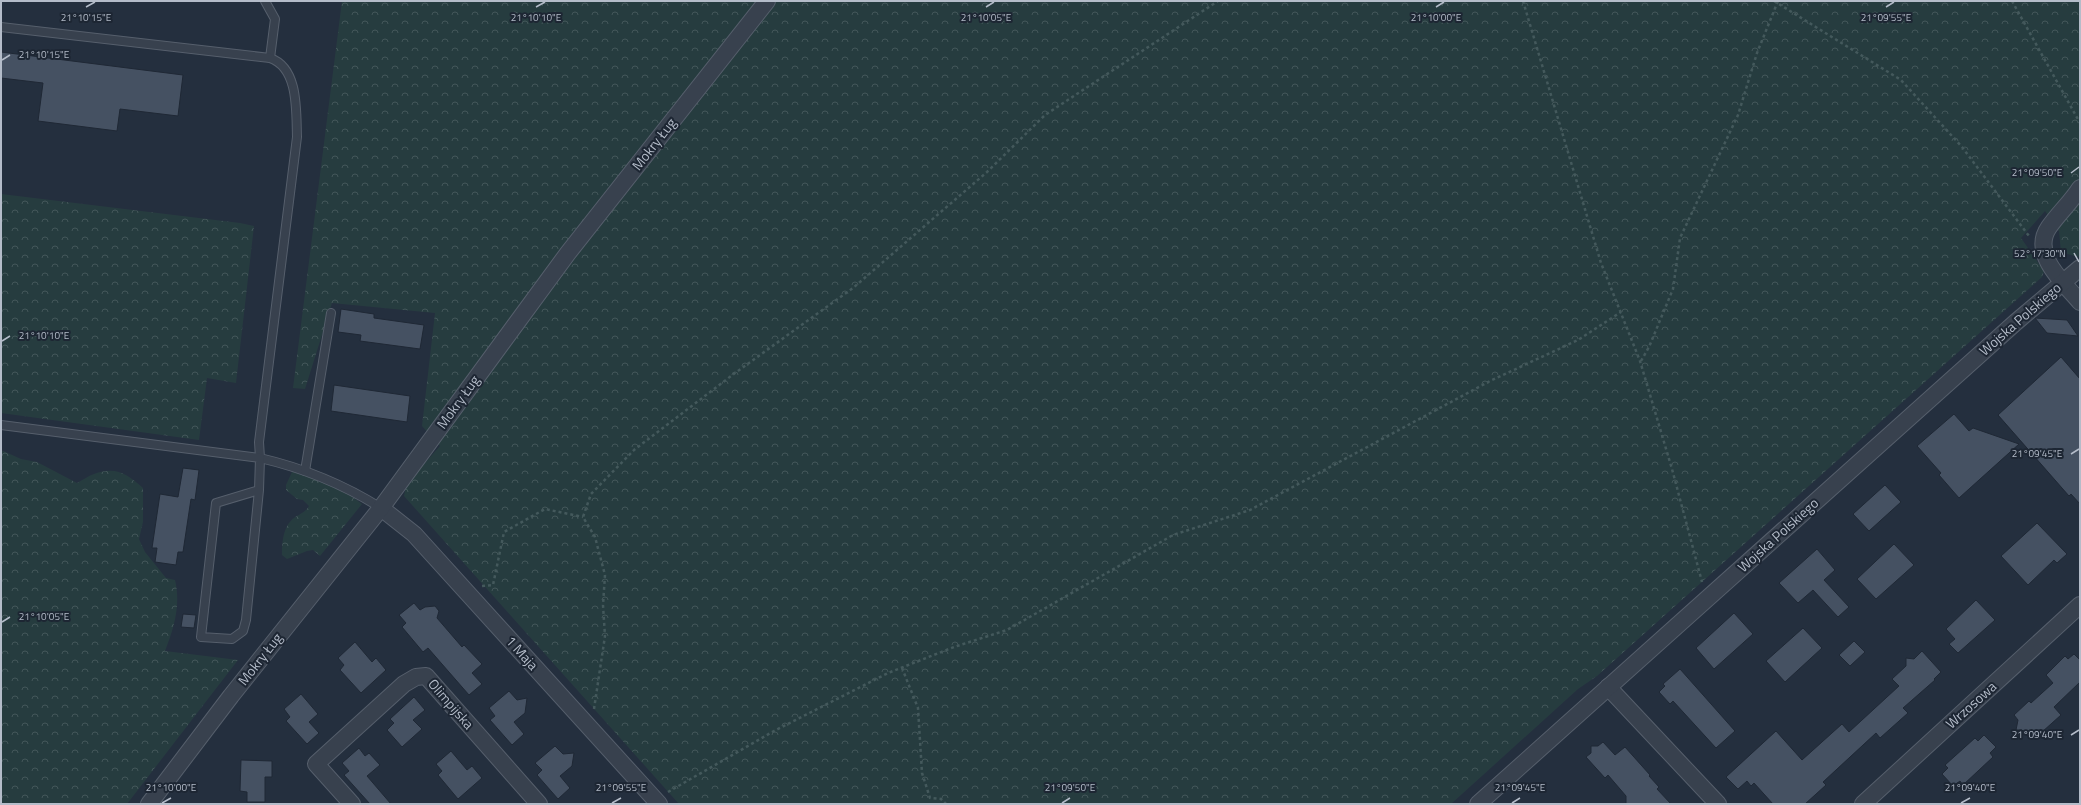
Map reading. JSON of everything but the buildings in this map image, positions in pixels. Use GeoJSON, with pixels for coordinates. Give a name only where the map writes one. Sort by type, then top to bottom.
{"type":"FeatureCollection","features":[{"type":"Feature","properties":{"kind":"street","name":"Mokry Ług"},"geometry":{"type":"LineString","coordinates":[[149,804],[232,696],[381,508],[568,253],[768,1]]}},
{"type":"Feature","properties":{"kind":"street"},"geometry":{"type":"LineString","coordinates":[[2080,188],[2049,228],[2045,236],[2043,246],[2046,259],[2080,302]]}},
{"type":"Feature","properties":{"kind":"street","name":"Wojska Polskiego"},"geometry":{"type":"LineString","coordinates":[[1478,804],[1922,405],[2080,268]]}},
{"type":"Feature","properties":{"kind":"street","name":"1 Maja"},"geometry":{"type":"LineString","coordinates":[[381,508],[414,534],[662,799]]}},
{"type":"Feature","properties":{"kind":"street","name":"Wrzosowa"},"geometry":{"type":"LineString","coordinates":[[1862,804],[2080,605]]}},
{"type":"Feature","properties":{"kind":"street","name":"Olimpijska"},"geometry":{"type":"LineString","coordinates":[[352,804],[316,764],[404,684],[416,677],[426,676],[539,804]]}},
{"type":"Feature","properties":{"kind":"street"},"geometry":{"type":"LineString","coordinates":[[1608,687],[1718,804]]}},
{"type":"Feature","properties":{"kind":"lane"},"geometry":{"type":"LineString","coordinates":[[265,1],[275,20],[270,58]]}},
{"type":"Feature","properties":{"kind":"lane"},"geometry":{"type":"LineString","coordinates":[[1,27],[270,58],[279,61],[290,76],[295,99],[298,137],[259,442],[259,490],[246,620],[243,630],[232,639],[201,637],[216,503],[259,490]]}},
{"type":"Feature","properties":{"kind":"lane"},"geometry":{"type":"LineString","coordinates":[[305,471],[331,313]]}},
{"type":"Feature","properties":{"kind":"lane"},"geometry":{"type":"LineString","coordinates":[[1,425],[260,458],[288,464],[353,491],[381,508]]}},
{"type":"Feature","properties":{"kind":"path"},"geometry":{"type":"LineString","coordinates":[[583,517],[591,494],[634,450],[734,373],[853,288],[987,172],[1045,115],[1218,1]]}},
{"type":"Feature","properties":{"kind":"path"},"geometry":{"type":"LineString","coordinates":[[1523,1],[1602,263],[1640,361],[1672,469],[1702,582]]}},
{"type":"Feature","properties":{"kind":"path"},"geometry":{"type":"LineString","coordinates":[[2012,1],[2080,123]]}},
{"type":"Feature","properties":{"kind":"path"},"geometry":{"type":"LineString","coordinates":[[1640,361],[1649,347],[1673,289],[1680,238],[1738,115],[1757,53],[1776,2],[1900,80],[1962,147],[2046,259]]}},
{"type":"Feature","properties":{"kind":"path"},"geometry":{"type":"LineString","coordinates":[[662,799],[774,731],[902,668],[954,647],[1007,630],[1173,535],[1250,510],[1490,381],[1578,340],[1621,312]]}},
{"type":"Feature","properties":{"kind":"path"},"geometry":{"type":"LineString","coordinates":[[464,588],[493,585],[504,532],[545,509],[583,517],[595,537],[605,575],[603,605],[605,636],[599,665],[594,711]]}},
{"type":"Feature","properties":{"kind":"path"},"geometry":{"type":"LineString","coordinates":[[902,668],[918,708],[922,773],[930,798],[941,799],[946,804]]}},
{"type":"Feature","properties":{"kind":"green space"},"geometry":{"type":"Polygon","coordinates":[[[342,1],[2080,1],[2080,256],[2078,257],[2061,252],[2059,231],[2045,211],[2021,238],[2044,271],[2042,277],[1597,676],[1578,689],[1451,804],[679,804],[404,496],[407,483],[440,446],[422,426],[435,313],[332,303],[305,389],[293,388],[342,1]]]}},
{"type":"Feature","properties":{"kind":"green space"},"geometry":{"type":"Polygon","coordinates":[[[1,194],[240,223],[254,226],[236,383],[207,378],[199,440],[1,413],[1,194]]]}},
{"type":"Feature","properties":{"kind":"green space"},"geometry":{"type":"Polygon","coordinates":[[[1,450],[21,459],[37,462],[77,483],[94,474],[115,471],[126,475],[143,488],[143,522],[139,539],[145,552],[166,578],[175,580],[177,589],[176,616],[165,651],[238,660],[127,804],[1,804],[1,450]]]}},
{"type":"Feature","properties":{"kind":"green space"},"geometry":{"type":"Polygon","coordinates":[[[292,472],[309,475],[328,483],[362,504],[320,556],[313,550],[287,559],[282,555],[283,540],[287,525],[290,521],[304,512],[309,506],[303,500],[297,499],[286,490],[286,485],[292,472]]]}}]}
